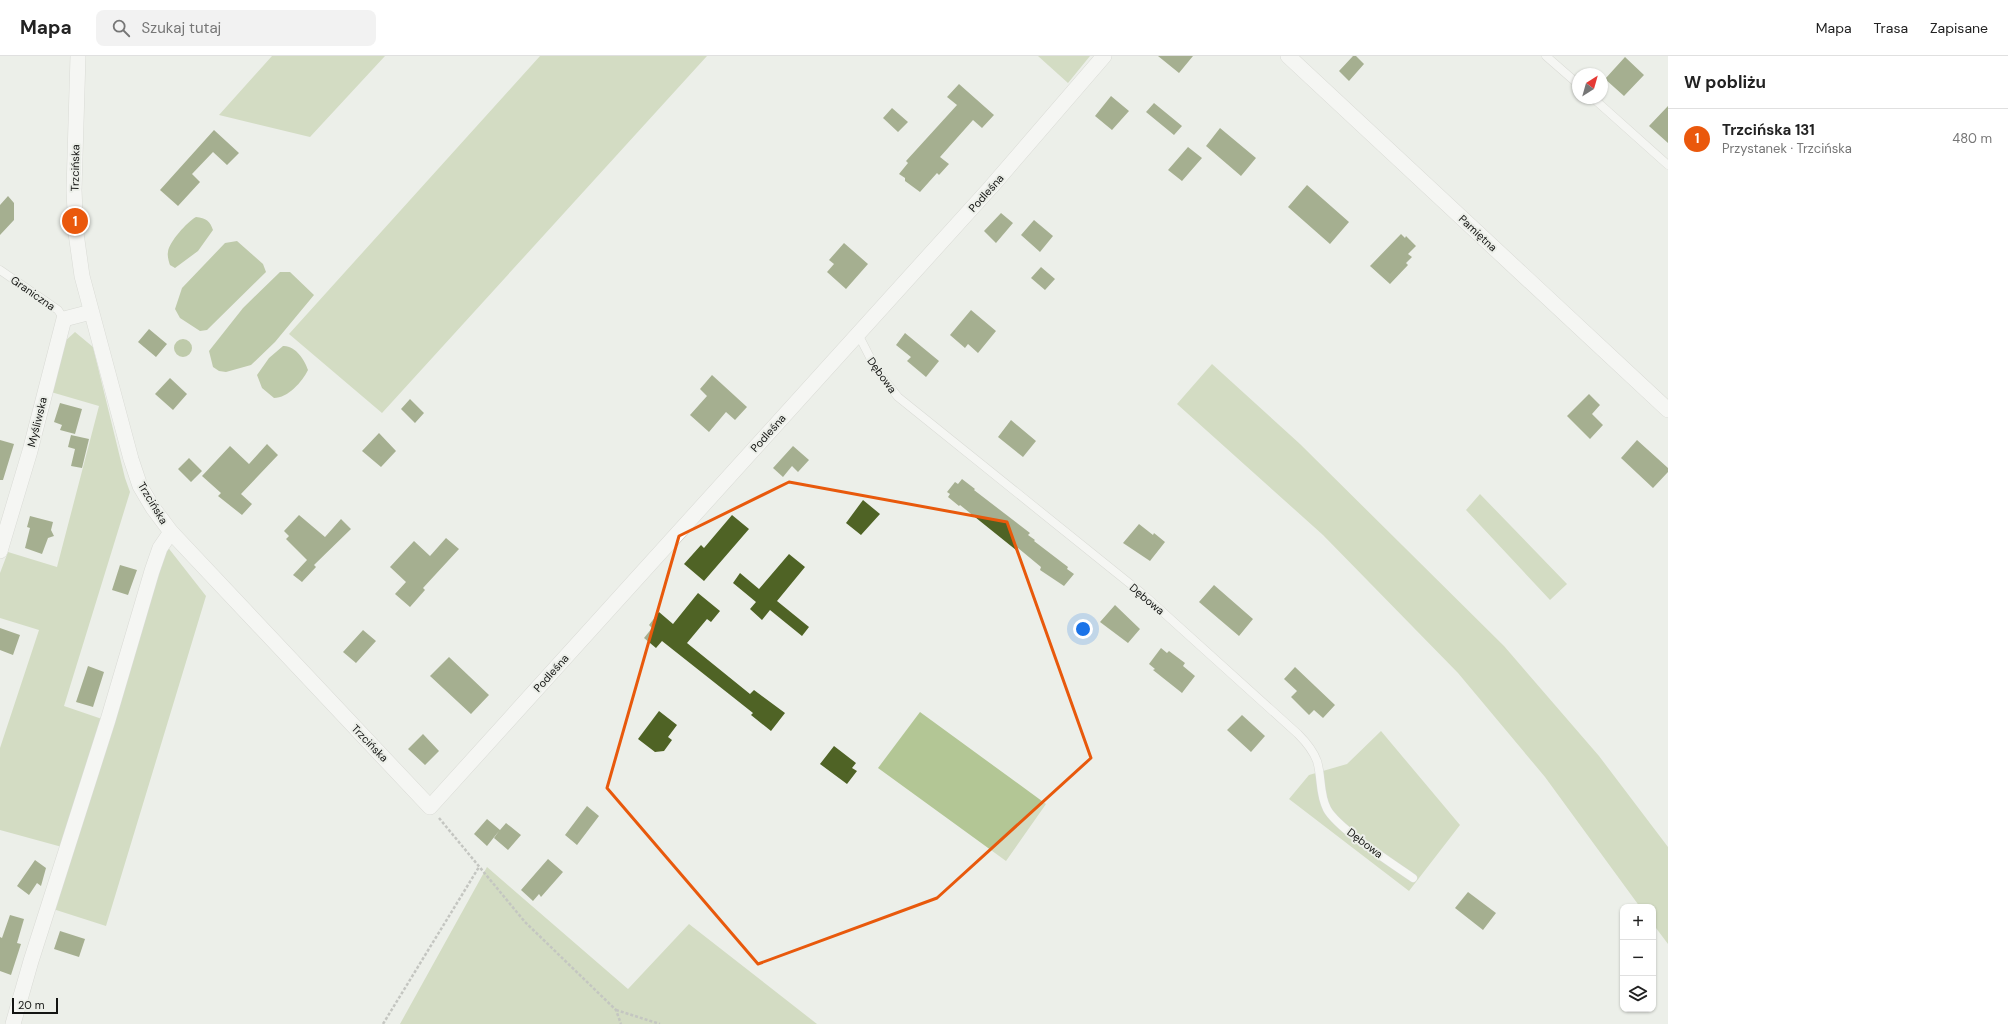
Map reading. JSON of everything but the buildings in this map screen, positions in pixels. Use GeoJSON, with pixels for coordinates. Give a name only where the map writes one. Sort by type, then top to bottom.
{"type":"FeatureCollection","features":[{"type":"Feature","properties":{"kind":"street","name":"Trzcińska"},"geometry":{"type":"LineString","coordinates":[[78,56],[74,190],[76,233],[82,276],[131,459],[140,486],[153,508],[171,532],[430,807]]}},
{"type":"Feature","properties":{"kind":"street","name":"Podleśna"},"geometry":{"type":"LineString","coordinates":[[430,807],[991,187],[1104,56]]}},
{"type":"Feature","properties":{"kind":"street","name":"Pamiętna"},"geometry":{"type":"LineString","coordinates":[[1288,56],[1668,410]]}},
{"type":"Feature","properties":{"kind":"street"},"geometry":{"type":"LineString","coordinates":[[64,319],[91,312]]}},
{"type":"Feature","properties":{"kind":"street","name":"Myśliwska"},"geometry":{"type":"LineString","coordinates":[[0,551],[30,451],[64,319]]}},
{"type":"Feature","properties":{"kind":"street"},"geometry":{"type":"LineString","coordinates":[[13,1024],[33,955],[108,720],[152,571],[160,548],[171,532]]}},
{"type":"Feature","properties":{"kind":"lane"},"geometry":{"type":"LineString","coordinates":[[1546,56],[1572,79]]}},
{"type":"Feature","properties":{"kind":"lane"},"geometry":{"type":"LineString","coordinates":[[1600,104],[1668,165]]}},
{"type":"Feature","properties":{"kind":"lane","name":"Graniczna"},"geometry":{"type":"LineString","coordinates":[[0,270],[58,310],[64,319]]}},
{"type":"Feature","properties":{"kind":"lane","name":"Dębowa"},"geometry":{"type":"LineString","coordinates":[[858,334],[876,369],[898,397],[1144,595],[1298,734],[1308,745],[1316,760],[1322,795],[1328,810],[1346,828],[1413,878]]}},
{"type":"Feature","properties":{"kind":"path"},"geometry":{"type":"LineString","coordinates":[[430,807],[525,922],[616,1010],[621,1024]]}},
{"type":"Feature","properties":{"kind":"path"},"geometry":{"type":"LineString","coordinates":[[383,1024],[479,867]]}},
{"type":"Feature","properties":{"kind":"path"},"geometry":{"type":"LineString","coordinates":[[616,1010],[660,1024]]}},
{"type":"Feature","properties":{"kind":"highlighted area"},"geometry":{"type":"Polygon","coordinates":[[[789,482],[1007,522],[1091,758],[937,898],[758,964],[607,788],[679,536],[789,482]]]}},
{"type":"Feature","properties":{"kind":"shaded area"},"geometry":{"type":"Polygon","coordinates":[[[272,56],[385,56],[310,137],[219,115],[272,56]]]}},
{"type":"Feature","properties":{"kind":"shaded area"},"geometry":{"type":"Polygon","coordinates":[[[540,56],[707,56],[382,413],[289,334],[540,56]]]}},
{"type":"Feature","properties":{"kind":"shaded area"},"geometry":{"type":"Polygon","coordinates":[[[1038,56],[1090,56],[1068,83],[1038,56]]]}},
{"type":"Feature","properties":{"kind":"shaded area"},"geometry":{"type":"Polygon","coordinates":[[[196,217],[207,220],[213,230],[198,251],[175,268],[170,265],[169,262],[169,248],[179,233],[196,217]]]}},
{"type":"Feature","properties":{"kind":"shaded area"},"geometry":{"type":"Polygon","coordinates":[[[237,241],[263,264],[266,272],[207,330],[200,331],[180,318],[175,309],[182,288],[225,243],[237,241]]]}},
{"type":"Feature","properties":{"kind":"shaded area"},"geometry":{"type":"Polygon","coordinates":[[[280,272],[290,272],[314,295],[275,342],[251,365],[226,372],[219,371],[213,367],[209,351],[243,308],[280,272]]]}},
{"type":"Feature","properties":{"kind":"shaded area"},"geometry":{"type":"Polygon","coordinates":[[[75,332],[93,347],[125,478],[130,492],[64,706],[102,719],[121,650],[159,536],[206,596],[106,926],[53,909],[73,850],[0,830],[0,748],[39,630],[0,618],[0,573],[8,552],[57,567],[99,406],[51,392],[63,343],[75,332]]]}},
{"type":"Feature","properties":{"kind":"shaded area"},"geometry":{"type":"Polygon","coordinates":[[[183,339],[189,342],[192,348],[189,354],[183,357],[177,354],[174,348],[177,342],[183,339]]]}},
{"type":"Feature","properties":{"kind":"shaded area"},"geometry":{"type":"Polygon","coordinates":[[[283,346],[292,348],[299,354],[305,362],[308,370],[294,388],[284,395],[274,398],[262,388],[257,375],[269,358],[283,346]]]}},
{"type":"Feature","properties":{"kind":"shaded area"},"geometry":{"type":"Polygon","coordinates":[[[1212,364],[1300,444],[1504,646],[1599,756],[1668,847],[1668,944],[1656,928],[1656,904],[1638,904],[1545,777],[1458,673],[1323,535],[1177,404],[1212,364]]]}},
{"type":"Feature","properties":{"kind":"shaded area"},"geometry":{"type":"Polygon","coordinates":[[[1480,494],[1567,584],[1550,600],[1466,510],[1480,494]]]}},
{"type":"Feature","properties":{"kind":"shaded area"},"geometry":{"type":"Polygon","coordinates":[[[920,712],[1046,804],[1006,861],[878,768],[920,712]]]}},
{"type":"Feature","properties":{"kind":"shaded area"},"geometry":{"type":"Polygon","coordinates":[[[1381,731],[1460,825],[1409,891],[1289,799],[1309,775],[1347,764],[1381,731]]]}},
{"type":"Feature","properties":{"kind":"shaded area"},"geometry":{"type":"Polygon","coordinates":[[[487,867],[628,989],[689,924],[817,1024],[400,1024],[487,867]]]}},
{"type":"Feature","properties":{"kind":"place","name":"Trzcińska 131"},"geometry":{"type":"Point","coordinates":[75,221]}}]}
